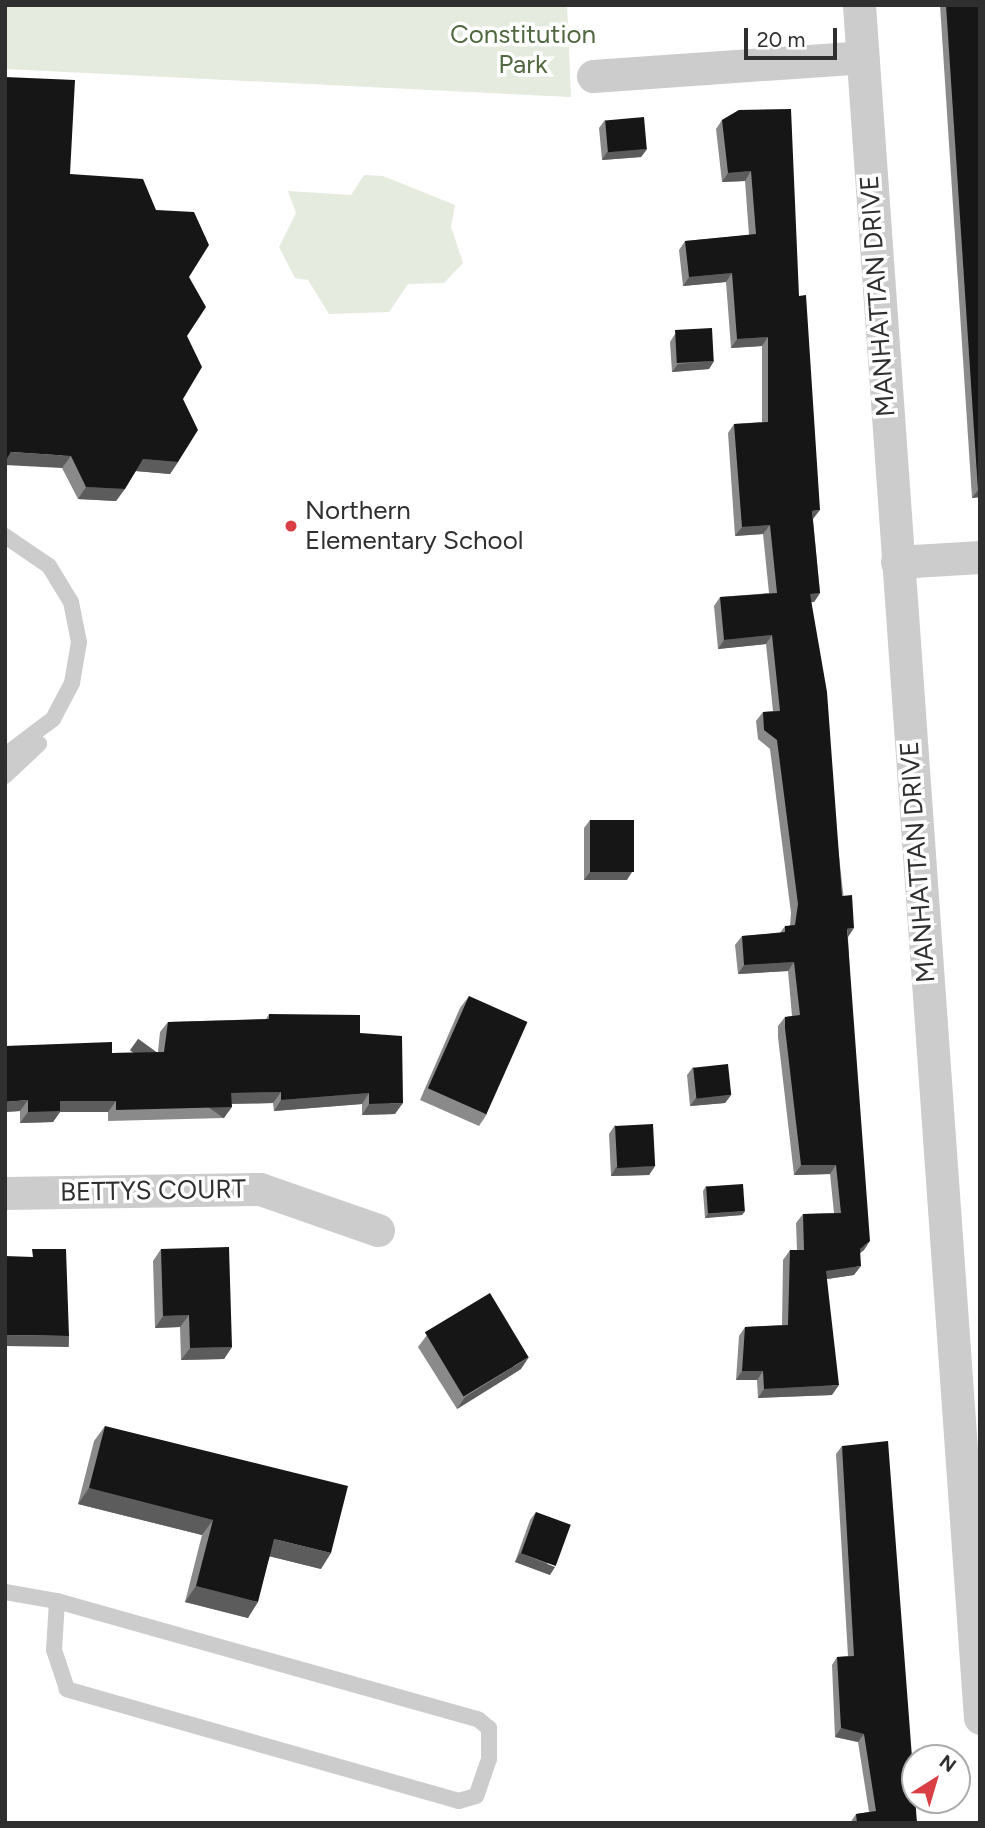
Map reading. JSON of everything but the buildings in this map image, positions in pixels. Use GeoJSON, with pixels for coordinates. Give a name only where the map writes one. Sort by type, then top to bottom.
{"type":"FeatureCollection","features":[{"type":"Feature","properties":{"kind":"street","name":"MANHATTAN DRIVE"},"geometry":{"type":"LineString","coordinates":[[859,5],[980,1718]]}},
{"type":"Feature","properties":{"kind":"street"},"geometry":{"type":"LineString","coordinates":[[593,76],[862,57]]}},
{"type":"Feature","properties":{"kind":"street"},"geometry":{"type":"LineString","coordinates":[[897,562],[980,557]]}},
{"type":"Feature","properties":{"kind":"street","name":"BETTYS COURT"},"geometry":{"type":"LineString","coordinates":[[5,1193],[260,1189],[378,1230]]}},
{"type":"Feature","properties":{"kind":"lane"},"geometry":{"type":"LineString","coordinates":[[5,536],[49,566],[71,602],[79,642],[72,683],[42,741],[5,776]]}},
{"type":"Feature","properties":{"kind":"lane"},"geometry":{"type":"LineString","coordinates":[[5,755],[53,719]]}},
{"type":"Feature","properties":{"kind":"lane"},"geometry":{"type":"LineString","coordinates":[[5,1592],[57,1601],[479,1720],[489,1728],[489,1759],[476,1796],[459,1801],[67,1689],[54,1650],[57,1601]]}},
{"type":"Feature","properties":{"kind":"green space","name":"Constitution Park"},"geometry":{"type":"Polygon","coordinates":[[[5,5],[567,5],[571,97],[5,69],[5,5]]]}},
{"type":"Feature","properties":{"kind":"green space"},"geometry":{"type":"Polygon","coordinates":[[[364,175],[383,176],[455,205],[451,227],[463,263],[444,283],[408,284],[389,312],[329,314],[308,280],[295,278],[279,247],[296,213],[288,191],[351,195],[364,175]]]}},
{"type":"Feature","properties":{"kind":"place","name":"Northern Elementary School"},"geometry":{"type":"Point","coordinates":[291,526]}}]}
